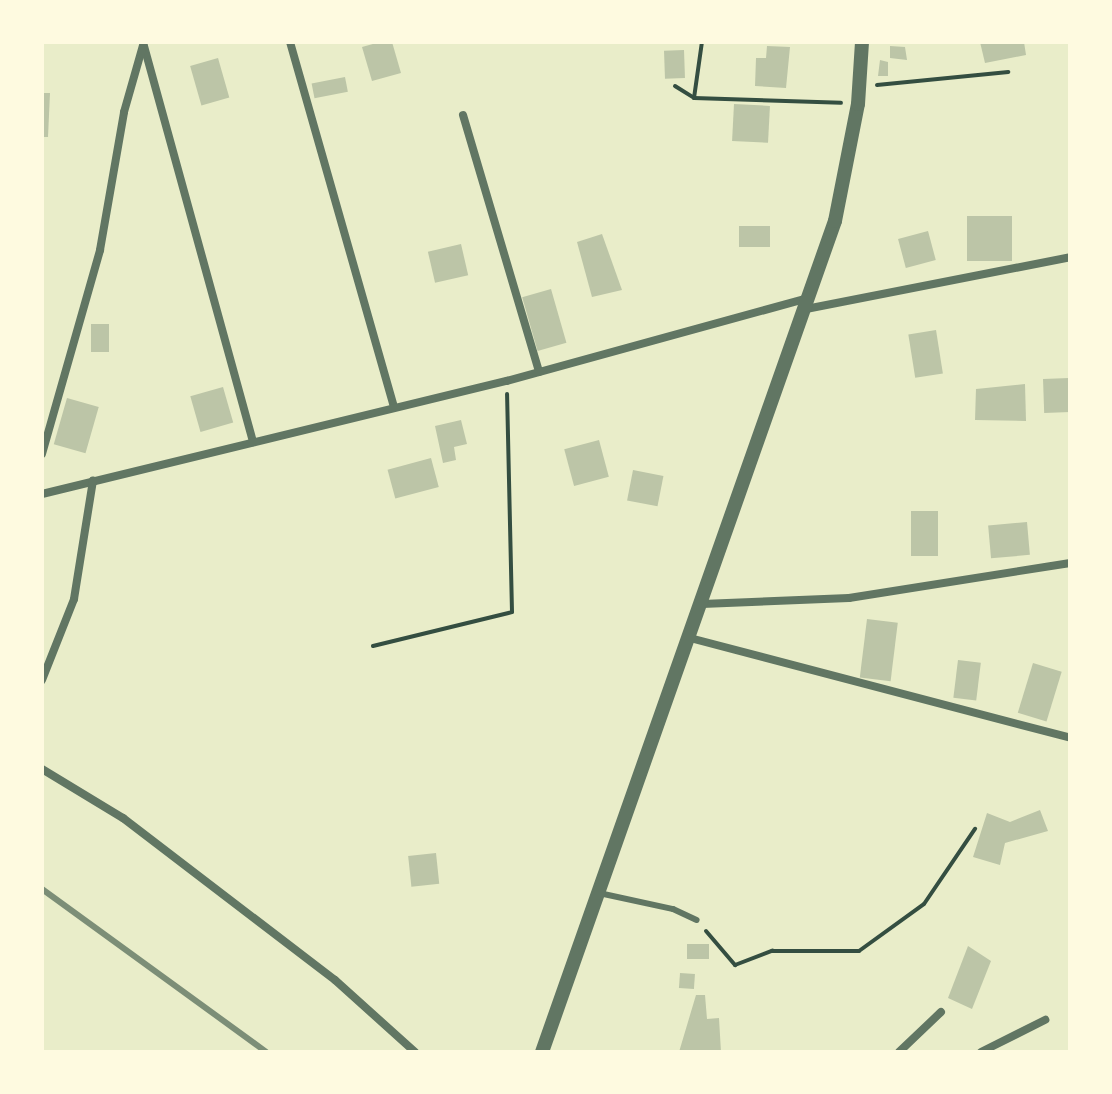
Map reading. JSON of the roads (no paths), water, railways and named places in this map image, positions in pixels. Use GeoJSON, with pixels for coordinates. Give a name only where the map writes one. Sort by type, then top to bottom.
{"type":"FeatureCollection","features":[{"type":"Feature","properties":{"kind":"street"},"geometry":{"type":"LineString","coordinates":[[290,42],[394,408]]}},
{"type":"Feature","properties":{"kind":"street"},"geometry":{"type":"LineString","coordinates":[[542,1052],[835,221],[858,104],[862,42]]}},
{"type":"Feature","properties":{"kind":"street"},"geometry":{"type":"LineString","coordinates":[[144,43],[253,442]]}},
{"type":"Feature","properties":{"kind":"street"},"geometry":{"type":"LineString","coordinates":[[42,454],[100,250],[124,112],[144,43]]}},
{"type":"Feature","properties":{"kind":"street"},"geometry":{"type":"LineString","coordinates":[[463,115],[539,372]]}},
{"type":"Feature","properties":{"kind":"street"},"geometry":{"type":"LineString","coordinates":[[42,494],[808,304],[1070,257]]}},
{"type":"Feature","properties":{"kind":"street"},"geometry":{"type":"LineString","coordinates":[[42,680],[74,599],[93,481]]}},
{"type":"Feature","properties":{"kind":"street"},"geometry":{"type":"LineString","coordinates":[[702,604],[849,598],[1070,563]]}},
{"type":"Feature","properties":{"kind":"street"},"geometry":{"type":"LineString","coordinates":[[690,638],[1070,738]]}},
{"type":"Feature","properties":{"kind":"street"},"geometry":{"type":"LineString","coordinates":[[42,769],[136,827],[335,980],[415,1052]]}},
{"type":"Feature","properties":{"kind":"street"},"geometry":{"type":"LineString","coordinates":[[899,1052],[941,1012]]}},
{"type":"Feature","properties":{"kind":"street"},"geometry":{"type":"LineString","coordinates":[[981,1052],[1045,1020]]}},
{"type":"Feature","properties":{"kind":"lane"},"geometry":{"type":"LineString","coordinates":[[599,893],[673,909],[697,920]]}},
{"type":"Feature","properties":{"kind":"railway"},"geometry":{"type":"LineString","coordinates":[[42,889],[266,1052]]}}]}
